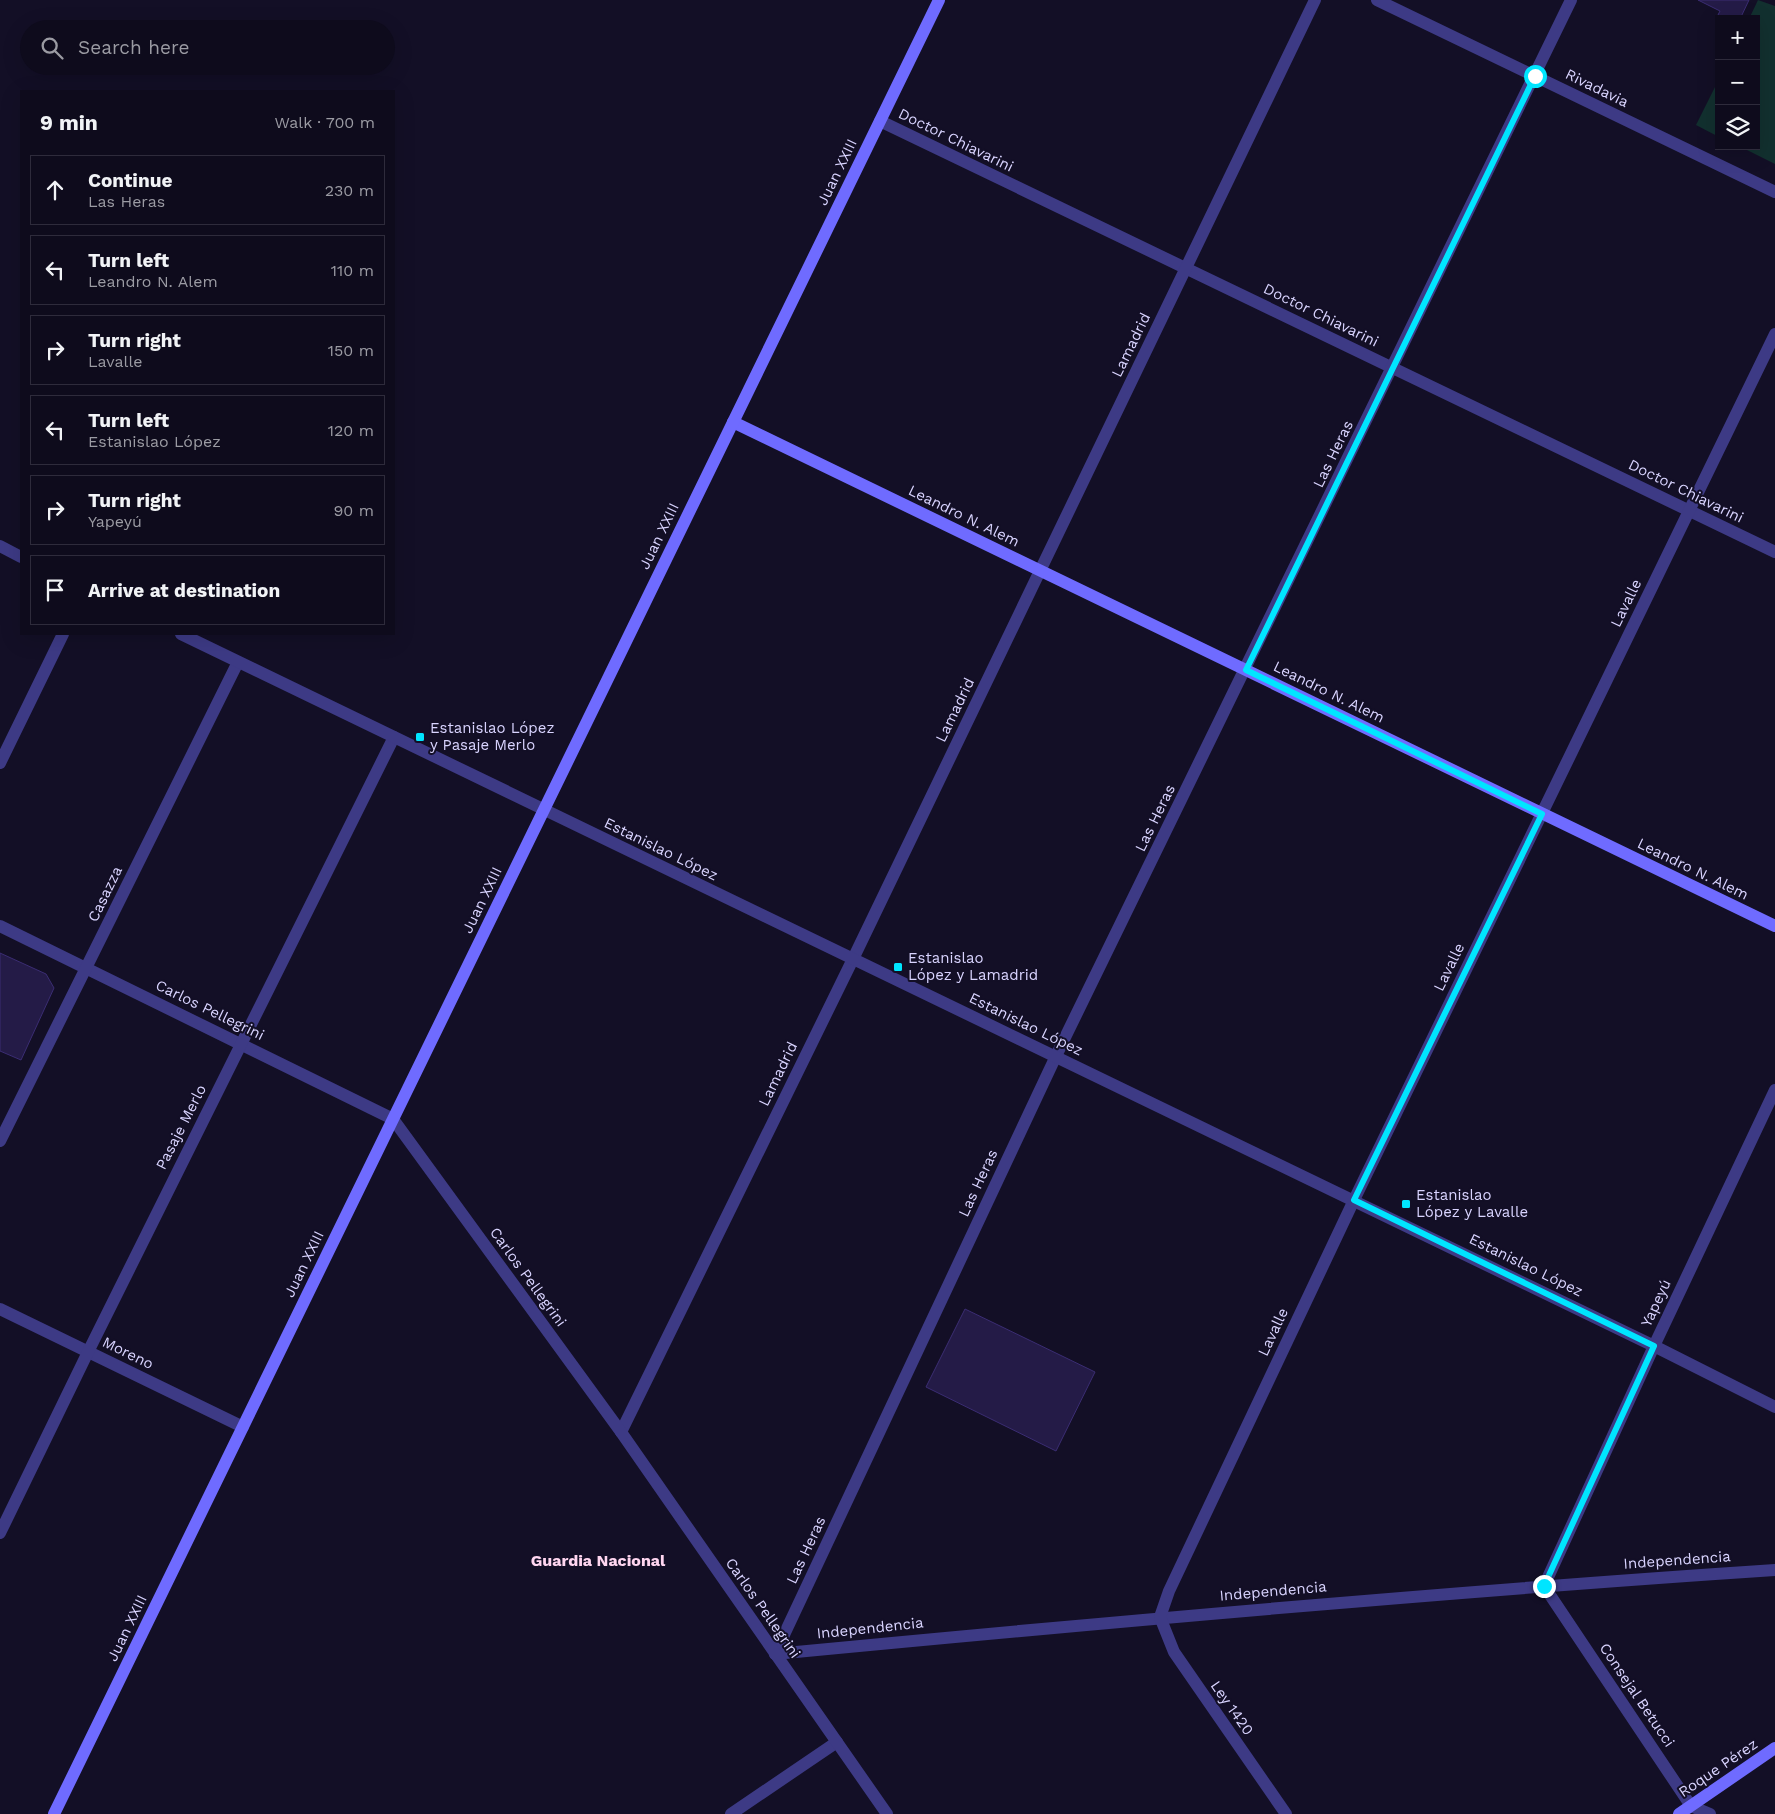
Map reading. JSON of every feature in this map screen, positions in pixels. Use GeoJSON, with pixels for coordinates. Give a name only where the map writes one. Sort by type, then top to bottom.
{"type":"FeatureCollection","features":[{"type":"Feature","properties":{"kind":"main road","name":"Juan XXIII"},"geometry":{"type":"LineString","coordinates":[[54,1814],[939,0]]}},
{"type":"Feature","properties":{"kind":"main road","name":"Leandro N. Alem"},"geometry":{"type":"LineString","coordinates":[[733,422],[1775,926]]}},
{"type":"Feature","properties":{"kind":"main road","name":"Roque Pérez"},"geometry":{"type":"LineString","coordinates":[[1679,1814],[1775,1748]]}},
{"type":"Feature","properties":{"kind":"street","name":"Lamadrid"},"geometry":{"type":"LineString","coordinates":[[621,1432],[853,959],[1315,0]]}},
{"type":"Feature","properties":{"kind":"street","name":"Rivadavia"},"geometry":{"type":"LineString","coordinates":[[1377,0],[1775,192]]}},
{"type":"Feature","properties":{"kind":"street","name":"Las Heras"},"geometry":{"type":"LineString","coordinates":[[775,1654],[1056,1056],[1246,670],[1571,0]]}},
{"type":"Feature","properties":{"kind":"street","name":"Doctor Chiavarini"},"geometry":{"type":"LineString","coordinates":[[880,121],[1775,552]]}},
{"type":"Feature","properties":{"kind":"street","name":"Lavalle"},"geometry":{"type":"LineString","coordinates":[[1160,1617],[1173,1582],[1354,1200],[1775,334]]}},
{"type":"Feature","properties":{"kind":"street"},"geometry":{"type":"LineString","coordinates":[[0,546],[20,556]]}},
{"type":"Feature","properties":{"kind":"street"},"geometry":{"type":"LineString","coordinates":[[0,762],[63,635]]}},
{"type":"Feature","properties":{"kind":"street","name":"Estanislao López"},"geometry":{"type":"LineString","coordinates":[[183,635],[1354,1200],[1775,1407]]}},
{"type":"Feature","properties":{"kind":"street","name":"Casazza"},"geometry":{"type":"LineString","coordinates":[[0,1141],[238,662]]}},
{"type":"Feature","properties":{"kind":"street","name":"Pasaje Merlo"},"geometry":{"type":"LineString","coordinates":[[0,1534],[88,1352],[394,737]]}},
{"type":"Feature","properties":{"kind":"street","name":"Carlos Pellegrini"},"geometry":{"type":"LineString","coordinates":[[0,926],[393,1119],[621,1432],[887,1814]]}},
{"type":"Feature","properties":{"kind":"street","name":"Yapeyú"},"geometry":{"type":"LineString","coordinates":[[1544,1586],[1654,1346],[1775,1090]]}},
{"type":"Feature","properties":{"kind":"street","name":"Moreno"},"geometry":{"type":"LineString","coordinates":[[0,1309],[243,1427]]}},
{"type":"Feature","properties":{"kind":"street","name":"Independencia"},"geometry":{"type":"LineString","coordinates":[[775,1654],[1160,1617],[1544,1586],[1775,1570]]}},
{"type":"Feature","properties":{"kind":"street","name":"Consejal Betucci"},"geometry":{"type":"LineString","coordinates":[[1544,1586],[1691,1806]]}},
{"type":"Feature","properties":{"kind":"street","name":"Ley 1420"},"geometry":{"type":"LineString","coordinates":[[1160,1617],[1174,1652],[1286,1814]]}},
{"type":"Feature","properties":{"kind":"street"},"geometry":{"type":"LineString","coordinates":[[730,1814],[837,1742]]}},
{"type":"Feature","properties":{"kind":"street"},"geometry":{"type":"LineString","coordinates":[[1691,1806],[1710,1814]]}},
{"type":"Feature","properties":{"kind":"green space"},"geometry":{"type":"Polygon","coordinates":[[[1758,0],[1775,6],[1775,164],[1747,150],[1760,150],[1760,15],[1751,15],[1758,0]]]}},
{"type":"Feature","properties":{"kind":"green space"},"geometry":{"type":"Polygon","coordinates":[[[1715,87],[1715,135],[1696,125],[1715,87]]]}},
{"type":"Feature","properties":{"kind":"building"},"geometry":{"type":"Polygon","coordinates":[[[1698,0],[1749,0],[1742,15],[1718,15],[1720,11],[1698,0]]]}},
{"type":"Feature","properties":{"kind":"building"},"geometry":{"type":"Polygon","coordinates":[[[0,953],[46,974],[54,988],[21,1060],[0,1051],[0,953]]]}},
{"type":"Feature","properties":{"kind":"building"},"geometry":{"type":"Polygon","coordinates":[[[965,1309],[1095,1372],[1056,1451],[926,1387],[965,1309]]]}},
{"type":"Feature","properties":{"kind":"place","name":"Estanislao López y Pasaje Merlo"},"geometry":{"type":"Point","coordinates":[420,737]}},
{"type":"Feature","properties":{"kind":"place","name":"Estanislao López y Lamadrid"},"geometry":{"type":"Point","coordinates":[898,967]}},
{"type":"Feature","properties":{"kind":"place","name":"Estanislao López y Lavalle"},"geometry":{"type":"Point","coordinates":[1406,1204]}},
{"type":"Feature","properties":{"kind":"district","name":"Guardia Nacional"},"geometry":{"type":"Point","coordinates":[598,1560]}},
{"type":"Feature","properties":{"kind":"route"},"geometry":{"type":"LineString","coordinates":[[1535,76],[1246,670],[1542,814],[1354,1200],[1654,1346],[1544,1586]]}}]}
